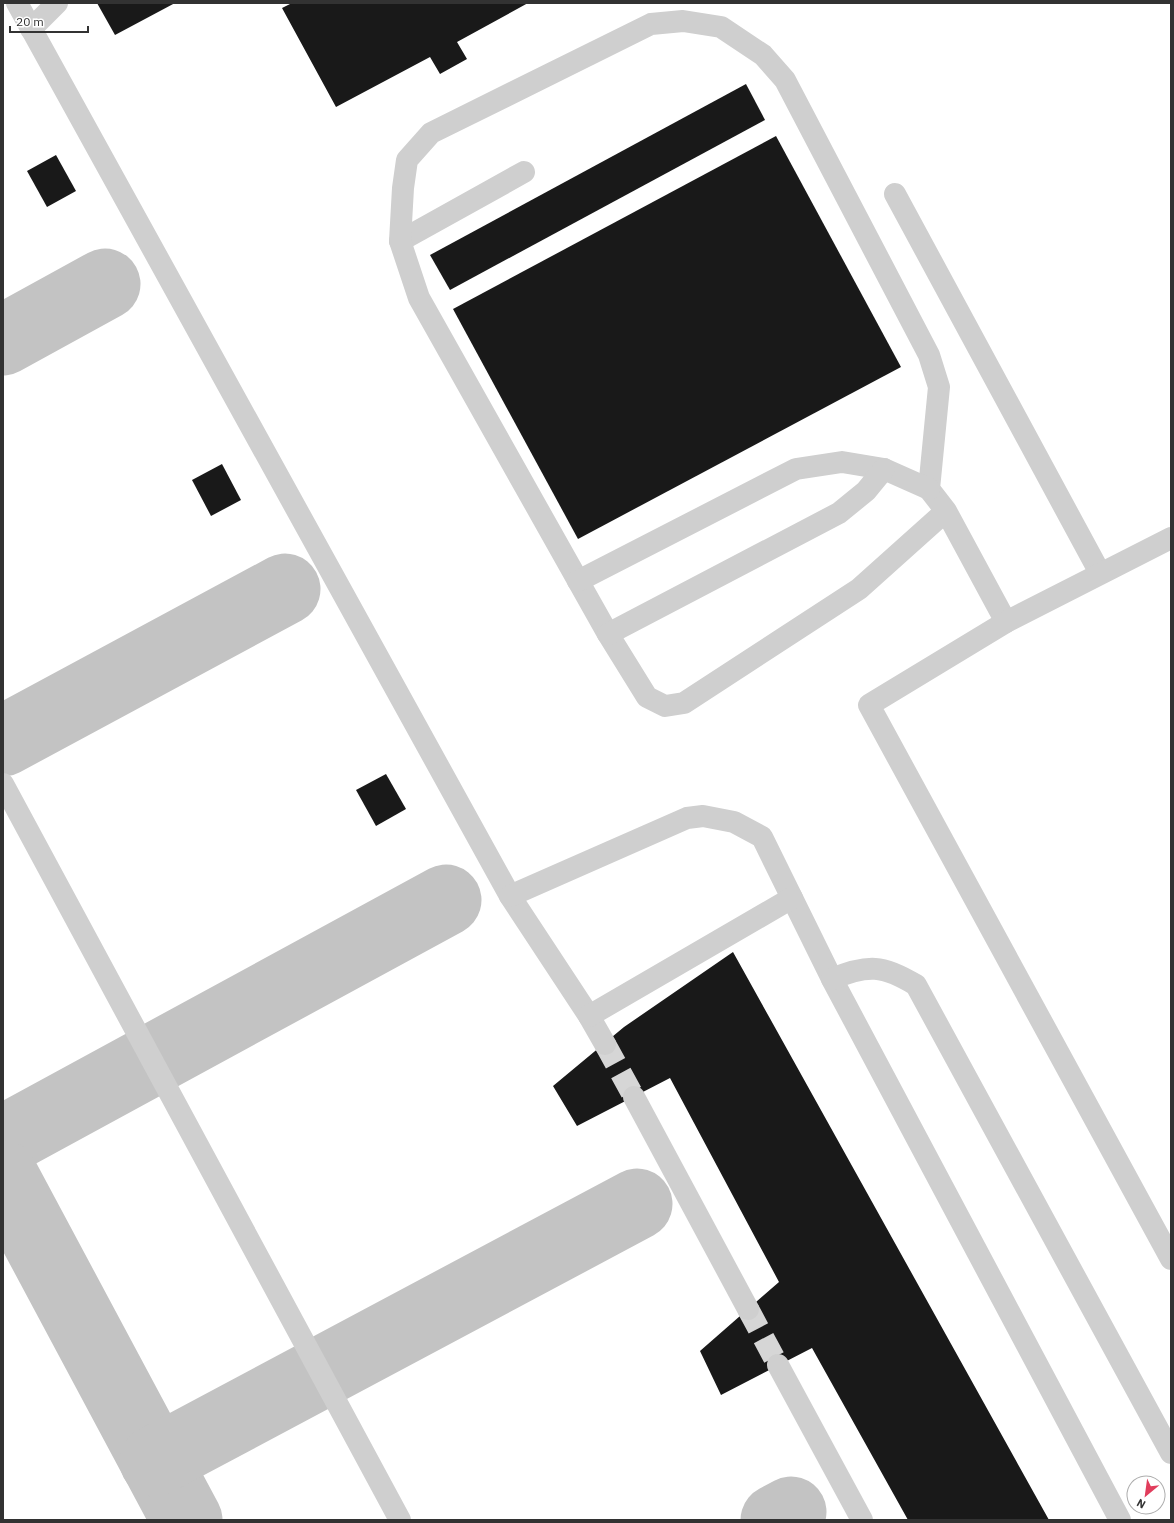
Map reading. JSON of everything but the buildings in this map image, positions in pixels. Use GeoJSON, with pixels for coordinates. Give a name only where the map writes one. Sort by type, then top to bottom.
{"type":"FeatureCollection","features":[{"type":"Feature","properties":{"kind":"lane"},"geometry":{"type":"LineString","coordinates":[[17,3],[510,896],[589,1016],[605,1044]]}},
{"type":"Feature","properties":{"kind":"lane"},"geometry":{"type":"LineString","coordinates":[[31,29],[54,8],[57,3]]}},
{"type":"Feature","properties":{"kind":"lane"},"geometry":{"type":"LineString","coordinates":[[929,489],[938,387],[929,355],[785,80],[763,55],[721,27],[683,21],[651,24],[431,133],[407,160],[400,241],[419,298],[608,634],[647,697],[665,706],[684,703],[859,589],[946,511]]}},
{"type":"Feature","properties":{"kind":"lane"},"geometry":{"type":"LineString","coordinates":[[400,241],[524,172]]}},
{"type":"Feature","properties":{"kind":"lane"},"geometry":{"type":"LineString","coordinates":[[895,194],[1100,573]]}},
{"type":"Feature","properties":{"kind":"lane"},"geometry":{"type":"LineString","coordinates":[[578,581],[796,469],[842,462],[884,469],[929,489],[946,511],[1006,622]]}},
{"type":"Feature","properties":{"kind":"lane"},"geometry":{"type":"LineString","coordinates":[[608,634],[839,513],[866,491],[884,469]]}},
{"type":"Feature","properties":{"kind":"lane"},"geometry":{"type":"LineString","coordinates":[[1171,538],[1006,622],[869,705],[1171,1259]]}},
{"type":"Feature","properties":{"kind":"lane"},"geometry":{"type":"LineString","coordinates":[[3,784],[400,1520]]}},
{"type":"Feature","properties":{"kind":"lane"},"geometry":{"type":"LineString","coordinates":[[510,896],[687,818],[703,816],[734,822],[762,838],[832,978],[1120,1520]]}},
{"type":"Feature","properties":{"kind":"lane"},"geometry":{"type":"LineString","coordinates":[[589,1016],[792,898]]}},
{"type":"Feature","properties":{"kind":"lane"},"geometry":{"type":"LineString","coordinates":[[832,978],[853,970],[875,968],[897,974],[916,985],[1171,1453]]}},
{"type":"Feature","properties":{"kind":"lane"},"geometry":{"type":"LineString","coordinates":[[634,1097],[748,1309]]}},
{"type":"Feature","properties":{"kind":"lane"},"geometry":{"type":"LineString","coordinates":[[778,1365],[862,1520]]}},
{"type":"Feature","properties":{"kind":"taxiway"},"geometry":{"type":"LineString","coordinates":[[3,340],[105,284]]}},
{"type":"Feature","properties":{"kind":"taxiway"},"geometry":{"type":"LineString","coordinates":[[3,741],[285,589]]}},
{"type":"Feature","properties":{"kind":"taxiway"},"geometry":{"type":"LineString","coordinates":[[3,1141],[446,900]]}},
{"type":"Feature","properties":{"kind":"taxiway"},"geometry":{"type":"LineString","coordinates":[[3,1176],[187,1520]]}},
{"type":"Feature","properties":{"kind":"taxiway"},"geometry":{"type":"LineString","coordinates":[[155,1461],[637,1204]]}},
{"type":"Feature","properties":{"kind":"taxiway"},"geometry":{"type":"LineString","coordinates":[[776,1520],[791,1512]]}},
{"type":"Feature","properties":{"kind":"tunnel"},"geometry":{"type":"LineString","coordinates":[[605,1044],[634,1097]]}},
{"type":"Feature","properties":{"kind":"tunnel"},"geometry":{"type":"LineString","coordinates":[[748,1309],[778,1365]]}}]}
